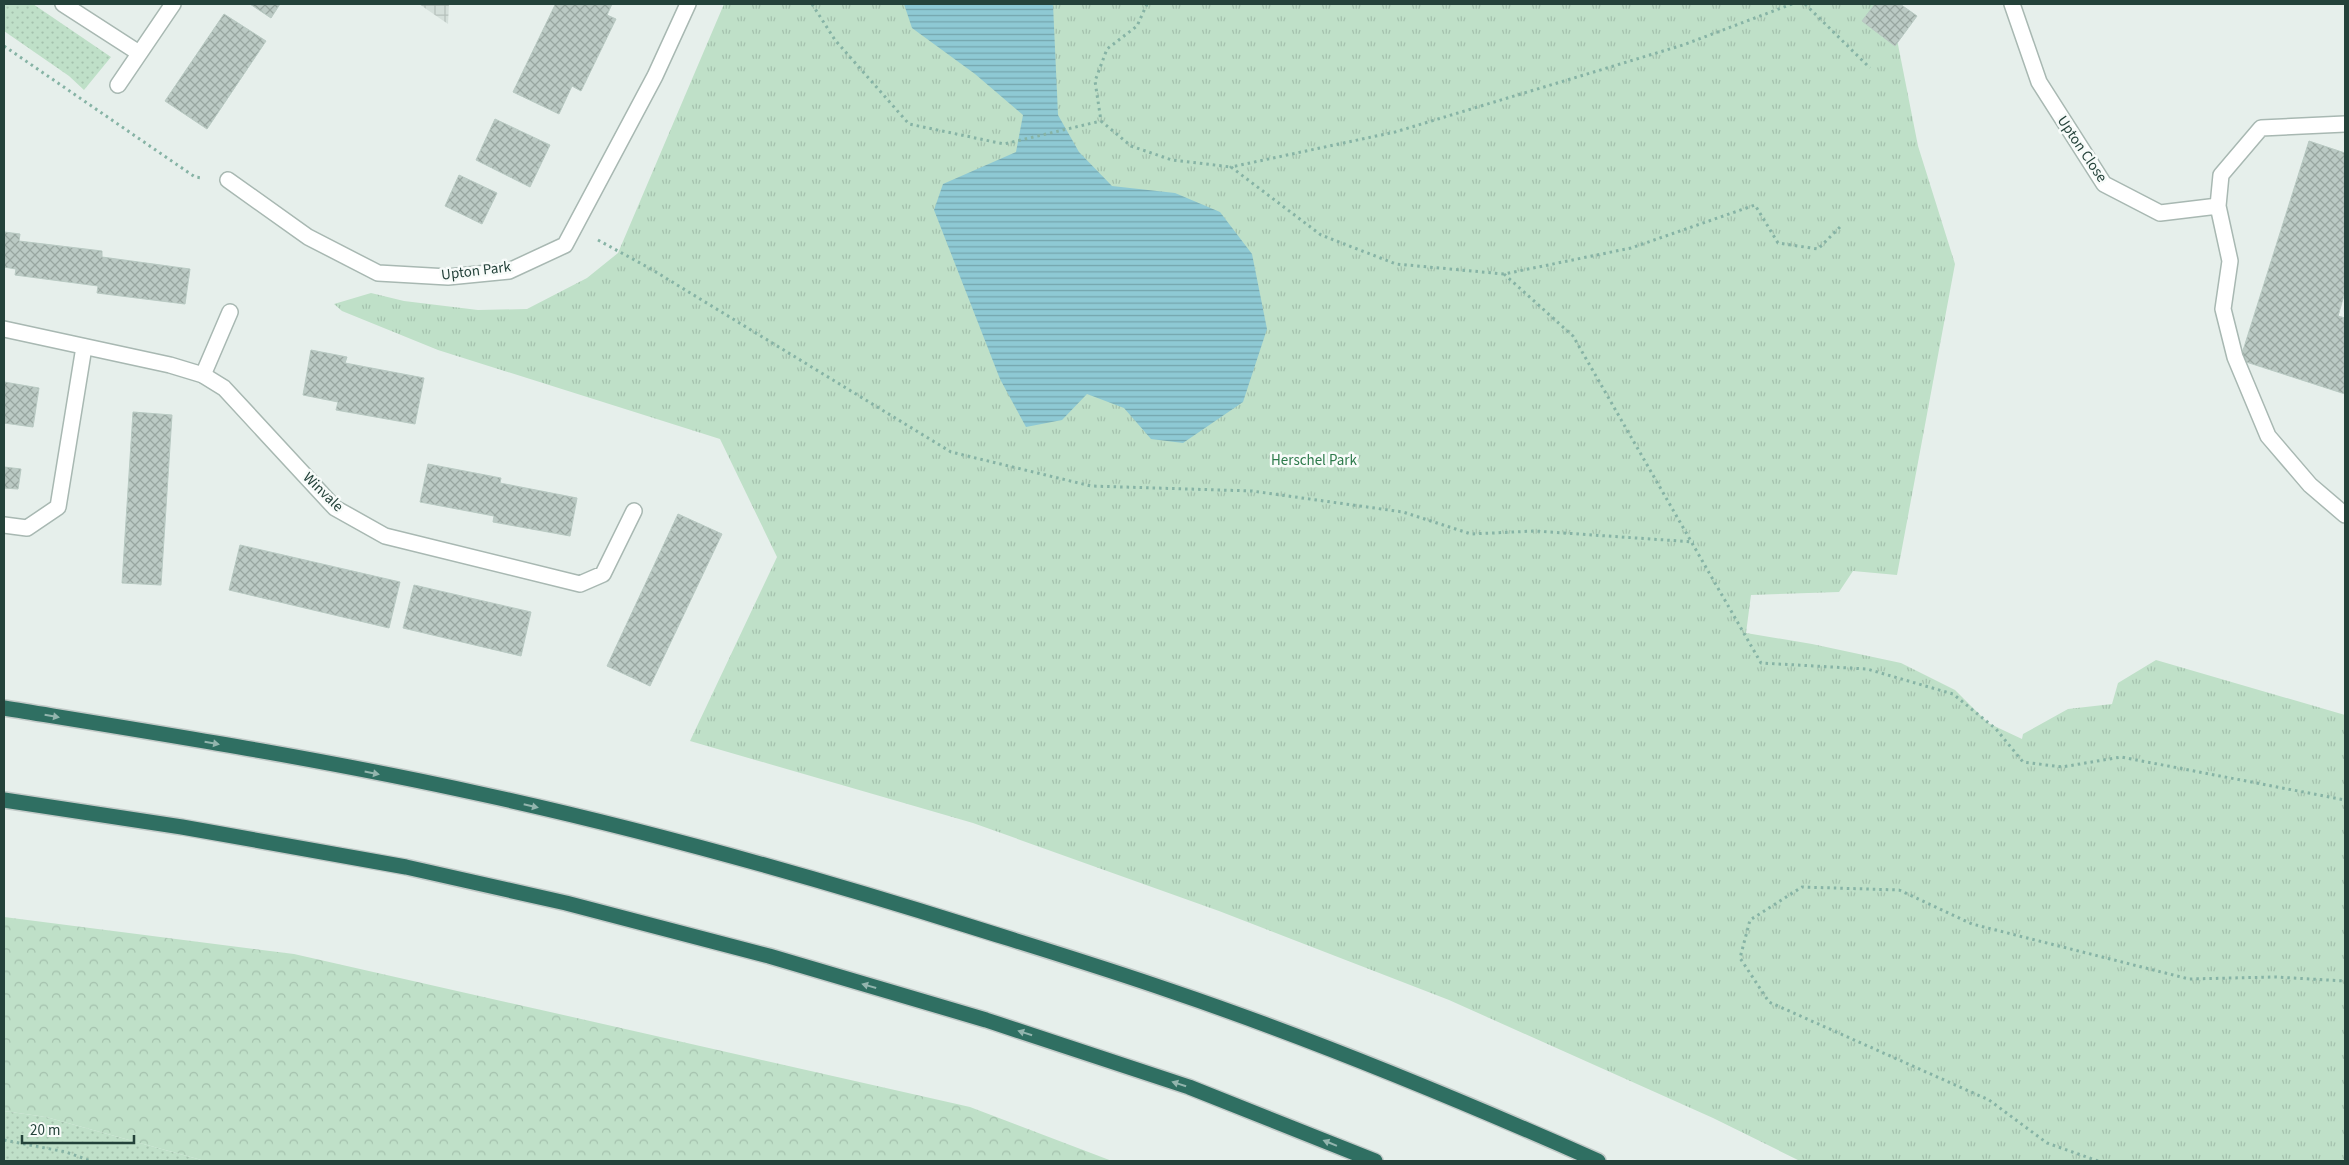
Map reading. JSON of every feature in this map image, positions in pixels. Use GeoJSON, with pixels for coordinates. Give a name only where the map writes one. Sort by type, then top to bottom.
{"type":"FeatureCollection","features":[{"type":"Feature","properties":{"kind":"highway"},"geometry":{"type":"LineString","coordinates":[[4,708],[270,753],[480,794],[668,838],[839,885],[1172,991],[1336,1052],[1523,1128],[1598,1161]]}},
{"type":"Feature","properties":{"kind":"highway"},"geometry":{"type":"LineString","coordinates":[[4,800],[182,827],[406,866],[566,903],[769,956],[986,1020],[1189,1087],[1375,1161]]}},
{"type":"Feature","properties":{"kind":"street"},"geometry":{"type":"LineString","coordinates":[[63,4],[139,53]]}},
{"type":"Feature","properties":{"kind":"street"},"geometry":{"type":"LineString","coordinates":[[118,85],[173,4]]}},
{"type":"Feature","properties":{"kind":"street","name":"Upton Park"},"geometry":{"type":"LineString","coordinates":[[228,180],[308,237],[378,273],[448,277],[509,271],[565,244],[655,76],[688,4]]}},
{"type":"Feature","properties":{"kind":"street","name":"Upton Close"},"geometry":{"type":"LineString","coordinates":[[2012,4],[2038,82],[2104,184],[2160,213],[2218,206]]}},
{"type":"Feature","properties":{"kind":"street"},"geometry":{"type":"LineString","coordinates":[[2345,124],[2261,128],[2221,175],[2218,206],[2230,261],[2222,309],[2235,357],[2268,436],[2310,485],[2345,515]]}},
{"type":"Feature","properties":{"kind":"street"},"geometry":{"type":"LineString","coordinates":[[203,375],[230,312]]}},
{"type":"Feature","properties":{"kind":"street","name":"Winvale"},"geometry":{"type":"LineString","coordinates":[[4,329],[170,365],[203,375],[224,388],[335,508],[385,536],[580,584],[603,574],[634,511]]}},
{"type":"Feature","properties":{"kind":"street"},"geometry":{"type":"LineString","coordinates":[[4,525],[27,528],[58,507],[84,347]]}},
{"type":"Feature","properties":{"kind":"path"},"geometry":{"type":"LineString","coordinates":[[812,4],[835,40],[909,124],[1004,144],[1101,121]]}},
{"type":"Feature","properties":{"kind":"path"},"geometry":{"type":"LineString","coordinates":[[1147,4],[1137,26],[1107,49],[1094,81],[1101,121],[1131,146],[1172,160],[1231,167],[1395,132],[1683,45],[1792,4]]}},
{"type":"Feature","properties":{"kind":"path"},"geometry":{"type":"LineString","coordinates":[[1805,4],[1870,68]]}},
{"type":"Feature","properties":{"kind":"path"},"geometry":{"type":"LineString","coordinates":[[4,46],[195,177],[228,180]]}},
{"type":"Feature","properties":{"kind":"path"},"geometry":{"type":"LineString","coordinates":[[1231,167],[1321,235],[1396,264],[1504,274],[1631,248],[1755,205],[1778,243],[1818,249],[1842,225]]}},
{"type":"Feature","properties":{"kind":"path"},"geometry":{"type":"LineString","coordinates":[[574,227],[659,274],[951,452],[1091,486],[1252,491],[1403,512],[1471,534],[1535,531],[1694,542]]}},
{"type":"Feature","properties":{"kind":"path"},"geometry":{"type":"LineString","coordinates":[[1504,274],[1573,336],[1694,542],[1761,663],[1867,669],[1953,694],[1996,729],[2023,762],[2062,767],[2121,757],[2345,800]]}},
{"type":"Feature","properties":{"kind":"path"},"geometry":{"type":"LineString","coordinates":[[2098,1161],[2048,1143],[1989,1100],[1769,1002],[1740,958],[1750,920],[1802,887],[1898,890],[1972,924],[2189,979],[2275,978],[2345,981]]}},
{"type":"Feature","properties":{"kind":"path"},"geometry":{"type":"LineString","coordinates":[[4,1140],[66,1152],[91,1161]]}},
{"type":"Feature","properties":{"kind":"shaded area"},"geometry":{"type":"Polygon","coordinates":[[[419,4],[449,4],[448,24],[419,4]]]}},
{"type":"Feature","properties":{"kind":"green space"},"geometry":{"type":"Polygon","coordinates":[[[4,4],[33,4],[111,57],[84,90],[69,76],[4,31],[4,4]]]}},
{"type":"Feature","properties":{"kind":"green space","name":"Herschel Park"},"geometry":{"type":"Polygon","coordinates":[[[724,4],[1890,4],[1918,146],[1955,264],[1897,575],[1853,571],[1839,592],[1751,595],[1746,633],[1812,644],[1901,663],[1955,690],[1988,723],[2022,739],[2023,734],[2068,709],[2112,704],[2118,683],[2156,660],[2345,715],[2345,1161],[1800,1161],[1713,1118],[1449,1000],[1219,911],[973,823],[690,741],[777,557],[720,439],[438,350],[342,311],[334,304],[371,293],[404,301],[478,310],[527,309],[587,278],[618,253],[724,4]]]}},
{"type":"Feature","properties":{"kind":"green space"},"geometry":{"type":"Polygon","coordinates":[[[4,917],[294,954],[970,1107],[1112,1161],[205,1161],[46,1117],[4,1111],[4,917]]]}},
{"type":"Feature","properties":{"kind":"green space"},"geometry":{"type":"Polygon","coordinates":[[[4,1111],[46,1117],[205,1161],[4,1161],[4,1111]]]}},
{"type":"Feature","properties":{"kind":"water"},"geometry":{"type":"Polygon","coordinates":[[[904,4],[1053,4],[1058,115],[1079,152],[1112,186],[1175,193],[1220,212],[1252,254],[1267,329],[1243,402],[1183,443],[1151,439],[1124,408],[1087,394],[1062,420],[1026,427],[1000,379],[934,210],[943,184],[1016,152],[1023,115],[975,74],[912,28],[904,4]]]}},
{"type":"Feature","properties":{"kind":"building"},"geometry":{"type":"Polygon","coordinates":[[[250,4],[280,4],[271,18],[250,4]]]}},
{"type":"Feature","properties":{"kind":"building"},"geometry":{"type":"Polygon","coordinates":[[[552,4],[612,4],[607,15],[616,19],[581,91],[572,86],[559,114],[513,92],[555,5],[552,4]]]}},
{"type":"Feature","properties":{"kind":"building"},"geometry":{"type":"Polygon","coordinates":[[[1875,4],[1900,4],[1917,16],[1895,46],[1862,21],[1875,4]]]}},
{"type":"Feature","properties":{"kind":"building"},"geometry":{"type":"Polygon","coordinates":[[[224,14],[266,41],[207,129],[165,101],[224,14]]]}},
{"type":"Feature","properties":{"kind":"building"},"geometry":{"type":"Polygon","coordinates":[[[495,119],[550,145],[530,187],[476,160],[495,119]]]}},
{"type":"Feature","properties":{"kind":"building"},"geometry":{"type":"Polygon","coordinates":[[[2309,141],[2345,153],[2345,292],[2338,316],[2345,318],[2345,394],[2240,360],[2309,141]]]}},
{"type":"Feature","properties":{"kind":"building"},"geometry":{"type":"Polygon","coordinates":[[[459,175],[497,193],[482,224],[445,206],[459,175]]]}},
{"type":"Feature","properties":{"kind":"building"},"geometry":{"type":"Polygon","coordinates":[[[4,232],[20,234],[19,241],[102,251],[102,257],[190,269],[185,304],[97,293],[98,286],[15,275],[16,269],[4,267],[4,232]]]}},
{"type":"Feature","properties":{"kind":"building"},"geometry":{"type":"Polygon","coordinates":[[[311,350],[347,357],[345,363],[424,378],[415,424],[336,410],[338,402],[303,395],[311,350]]]}},
{"type":"Feature","properties":{"kind":"building"},"geometry":{"type":"Polygon","coordinates":[[[4,382],[39,388],[33,427],[4,423],[4,382]]]}},
{"type":"Feature","properties":{"kind":"building"},"geometry":{"type":"Polygon","coordinates":[[[133,412],[172,415],[161,585],[122,583],[133,412]]]}},
{"type":"Feature","properties":{"kind":"building"},"geometry":{"type":"Polygon","coordinates":[[[428,464],[501,478],[500,483],[577,498],[570,536],[493,522],[494,516],[420,502],[428,464]]]}},
{"type":"Feature","properties":{"kind":"building"},"geometry":{"type":"Polygon","coordinates":[[[4,467],[21,469],[18,489],[4,488],[4,467]]]}},
{"type":"Feature","properties":{"kind":"building"},"geometry":{"type":"Polygon","coordinates":[[[678,514],[722,534],[650,686],[607,666],[678,514]]]}},
{"type":"Feature","properties":{"kind":"building"},"geometry":{"type":"Polygon","coordinates":[[[240,545],[400,582],[389,628],[229,590],[240,545]]]}},
{"type":"Feature","properties":{"kind":"building"},"geometry":{"type":"Polygon","coordinates":[[[414,585],[531,612],[521,656],[403,628],[414,585]]]}}]}
